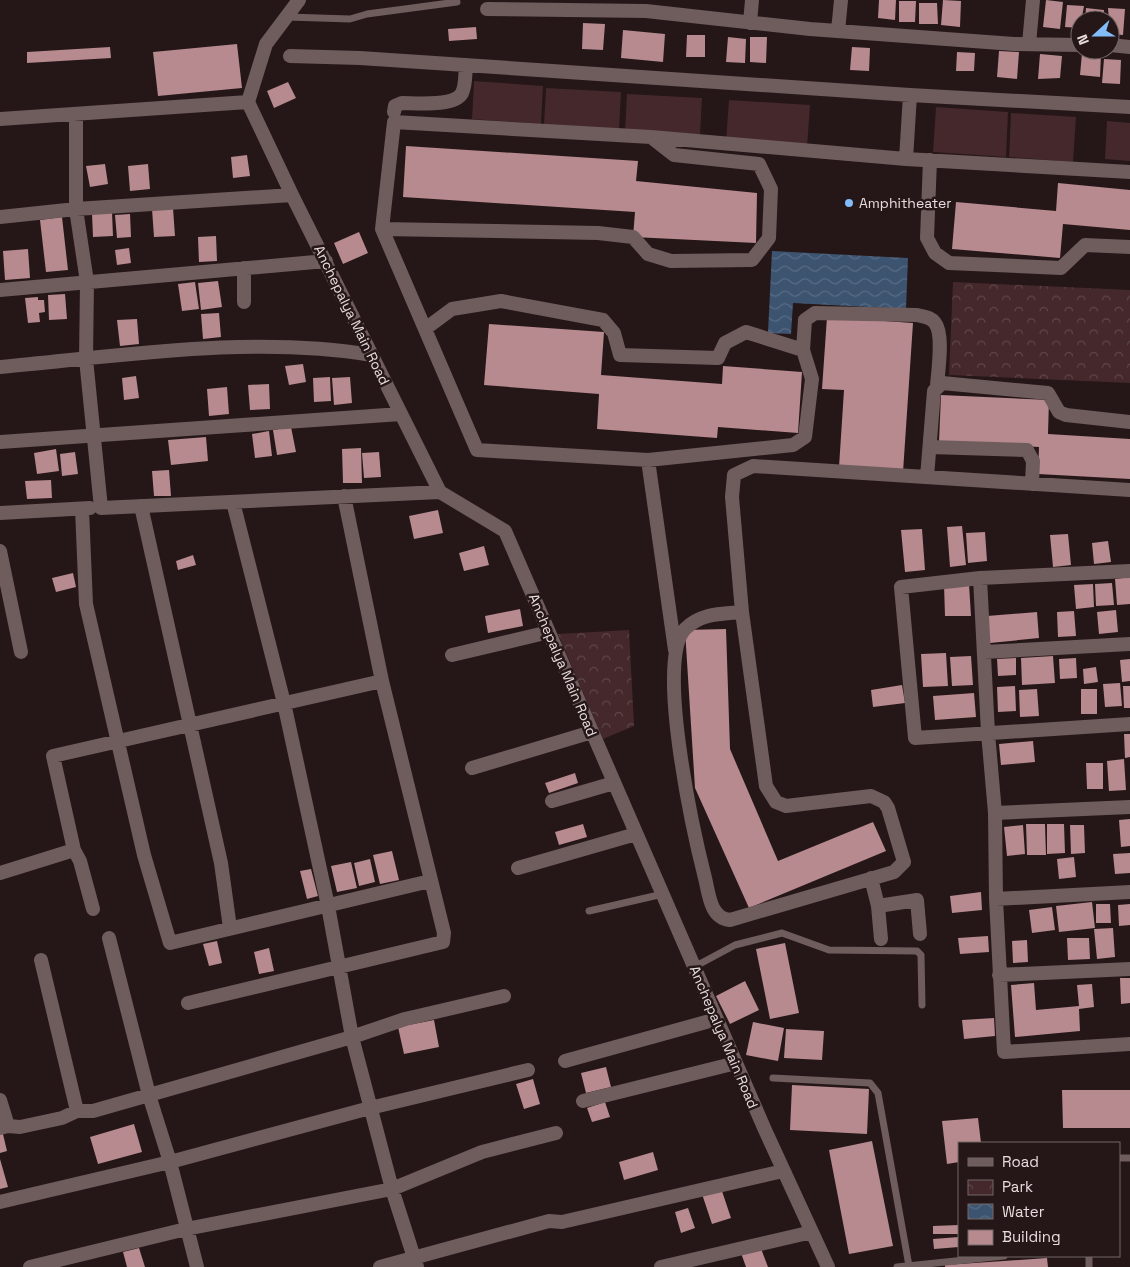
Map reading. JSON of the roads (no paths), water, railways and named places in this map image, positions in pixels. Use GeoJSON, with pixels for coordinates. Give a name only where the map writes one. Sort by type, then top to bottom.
{"type":"FeatureCollection","features":[{"type":"Feature","properties":{"kind":"street"},"geometry":{"type":"LineString","coordinates":[[0,119],[248,102],[266,44],[299,0]]}},
{"type":"Feature","properties":{"kind":"street"},"geometry":{"type":"LineString","coordinates":[[750,22],[752,0]]}},
{"type":"Feature","properties":{"kind":"street"},"geometry":{"type":"LineString","coordinates":[[838,31],[841,0]]}},
{"type":"Feature","properties":{"kind":"street"},"geometry":{"type":"LineString","coordinates":[[1030,44],[1033,0]]}},
{"type":"Feature","properties":{"kind":"street"},"geometry":{"type":"LineString","coordinates":[[487,9],[556,5],[647,5],[750,22],[838,31],[1030,44],[1070,45]]}},
{"type":"Feature","properties":{"kind":"street"},"geometry":{"type":"LineString","coordinates":[[290,56],[466,65],[910,95],[1130,107]]}},
{"type":"Feature","properties":{"kind":"street"},"geometry":{"type":"LineString","coordinates":[[394,112],[395,106],[402,103],[450,102],[458,99],[464,89],[466,65]]}},
{"type":"Feature","properties":{"kind":"street"},"geometry":{"type":"LineString","coordinates":[[906,159],[910,95]]}},
{"type":"Feature","properties":{"kind":"street","name":"Anchepalya Main Road"},"geometry":{"type":"LineString","coordinates":[[248,102],[292,195],[440,492],[505,531],[716,1019],[828,1267]]}},
{"type":"Feature","properties":{"kind":"street"},"geometry":{"type":"LineString","coordinates":[[76,114],[76,209],[87,282],[86,359],[92,435],[101,508]]}},
{"type":"Feature","properties":{"kind":"street"},"geometry":{"type":"LineString","coordinates":[[927,477],[934,391],[937,386],[940,333],[936,323],[929,318],[917,315],[815,313],[805,320],[803,350],[812,379],[804,437],[792,446],[648,460],[477,450],[382,229],[394,122],[651,137],[906,159],[1130,172]]}},
{"type":"Feature","properties":{"kind":"street"},"geometry":{"type":"LineString","coordinates":[[382,229],[598,234],[633,237],[648,254],[671,261],[752,260],[769,238],[771,189],[759,164],[674,155],[651,137]]}},
{"type":"Feature","properties":{"kind":"street"},"geometry":{"type":"LineString","coordinates":[[930,160],[927,238],[935,252],[949,263],[1061,268],[1086,245],[1130,247]]}},
{"type":"Feature","properties":{"kind":"street"},"geometry":{"type":"LineString","coordinates":[[0,217],[76,209],[292,195]]}},
{"type":"Feature","properties":{"kind":"street"},"geometry":{"type":"LineString","coordinates":[[0,290],[326,261]]}},
{"type":"Feature","properties":{"kind":"street"},"geometry":{"type":"LineString","coordinates":[[244,268],[244,302]]}},
{"type":"Feature","properties":{"kind":"street"},"geometry":{"type":"LineString","coordinates":[[425,329],[452,309],[501,301],[603,320],[614,333],[620,355],[718,358],[725,343],[746,332],[803,350]]}},
{"type":"Feature","properties":{"kind":"street"},"geometry":{"type":"LineString","coordinates":[[0,367],[242,346],[336,349],[372,355]]}},
{"type":"Feature","properties":{"kind":"street"},"geometry":{"type":"LineString","coordinates":[[937,386],[942,383],[1048,393],[1059,412],[1066,415],[1130,422]]}},
{"type":"Feature","properties":{"kind":"street"},"geometry":{"type":"LineString","coordinates":[[0,442],[401,414]]}},
{"type":"Feature","properties":{"kind":"street"},"geometry":{"type":"LineString","coordinates":[[930,448],[1028,450],[1033,461],[1032,484]]}},
{"type":"Feature","properties":{"kind":"street"},"geometry":{"type":"LineString","coordinates":[[648,460],[675,650],[676,735],[698,849],[714,911],[722,919],[730,920],[894,872],[904,862],[884,802],[871,796],[786,806],[776,802],[766,786],[742,612],[732,498],[734,475],[753,466],[1130,490]]}},
{"type":"Feature","properties":{"kind":"street"},"geometry":{"type":"LineString","coordinates":[[0,513],[440,492]]}},
{"type":"Feature","properties":{"kind":"street"},"geometry":{"type":"LineString","coordinates":[[188,1003],[443,942],[444,933],[382,681],[344,496]]}},
{"type":"Feature","properties":{"kind":"street"},"geometry":{"type":"LineString","coordinates":[[233,502],[284,703],[328,906],[352,1037],[392,1189],[416,1263]]}},
{"type":"Feature","properties":{"kind":"street"},"geometry":{"type":"LineString","coordinates":[[141,506],[220,863],[230,928]]}},
{"type":"Feature","properties":{"kind":"street"},"geometry":{"type":"LineString","coordinates":[[82,509],[86,604],[144,855],[170,943],[430,881]]}},
{"type":"Feature","properties":{"kind":"street"},"geometry":{"type":"LineString","coordinates":[[0,551],[21,652]]}},
{"type":"Feature","properties":{"kind":"street"},"geometry":{"type":"LineString","coordinates":[[1130,571],[980,578],[901,587],[915,738],[1130,724]]}},
{"type":"Feature","properties":{"kind":"street"},"geometry":{"type":"LineString","coordinates":[[980,578],[988,733],[995,813],[996,899],[1004,1052],[1130,1044]]}},
{"type":"Feature","properties":{"kind":"street"},"geometry":{"type":"LineString","coordinates":[[675,650],[685,630],[706,615],[742,612]]}},
{"type":"Feature","properties":{"kind":"street"},"geometry":{"type":"LineString","coordinates":[[452,654],[549,632]]}},
{"type":"Feature","properties":{"kind":"street"},"geometry":{"type":"LineString","coordinates":[[984,652],[1130,644]]}},
{"type":"Feature","properties":{"kind":"street"},"geometry":{"type":"LineString","coordinates":[[93,909],[80,861],[74,850],[53,756],[382,681]]}},
{"type":"Feature","properties":{"kind":"street"},"geometry":{"type":"LineString","coordinates":[[472,768],[592,732]]}},
{"type":"Feature","properties":{"kind":"street"},"geometry":{"type":"LineString","coordinates":[[552,801],[614,783]]}},
{"type":"Feature","properties":{"kind":"street"},"geometry":{"type":"LineString","coordinates":[[995,813],[1130,807]]}},
{"type":"Feature","properties":{"kind":"street"},"geometry":{"type":"LineString","coordinates":[[518,868],[636,834]]}},
{"type":"Feature","properties":{"kind":"street"},"geometry":{"type":"LineString","coordinates":[[0,873],[74,850]]}},
{"type":"Feature","properties":{"kind":"street"},"geometry":{"type":"LineString","coordinates":[[871,878],[878,906],[881,939]]}},
{"type":"Feature","properties":{"kind":"street"},"geometry":{"type":"LineString","coordinates":[[996,899],[1130,892]]}},
{"type":"Feature","properties":{"kind":"street"},"geometry":{"type":"LineString","coordinates":[[878,906],[917,900],[920,934]]}},
{"type":"Feature","properties":{"kind":"street"},"geometry":{"type":"LineString","coordinates":[[109,938],[148,1095],[170,1162],[197,1267]]}},
{"type":"Feature","properties":{"kind":"street"},"geometry":{"type":"LineString","coordinates":[[41,960],[77,1111]]}},
{"type":"Feature","properties":{"kind":"street"},"geometry":{"type":"LineString","coordinates":[[1000,975],[1130,969]]}},
{"type":"Feature","properties":{"kind":"street"},"geometry":{"type":"LineString","coordinates":[[0,1100],[4,1127],[20,1127],[62,1118],[77,1111],[93,1111],[352,1037],[405,1019],[504,996]]}},
{"type":"Feature","properties":{"kind":"street"},"geometry":{"type":"LineString","coordinates":[[565,1061],[716,1019]]}},
{"type":"Feature","properties":{"kind":"street"},"geometry":{"type":"LineString","coordinates":[[583,1101],[736,1063]]}},
{"type":"Feature","properties":{"kind":"street"},"geometry":{"type":"LineString","coordinates":[[0,1202],[170,1162],[370,1108],[528,1070]]}},
{"type":"Feature","properties":{"kind":"street"},"geometry":{"type":"LineString","coordinates":[[30,1267],[186,1229],[392,1189],[482,1152],[556,1133]]}},
{"type":"Feature","properties":{"kind":"street"},"geometry":{"type":"LineString","coordinates":[[380,1267],[416,1263],[549,1221],[562,1222],[784,1171]]}},
{"type":"Feature","properties":{"kind":"street"},"geometry":{"type":"LineString","coordinates":[[661,1267],[812,1232]]}},
{"type":"Feature","properties":{"kind":"lane"},"geometry":{"type":"LineString","coordinates":[[286,17],[350,19],[367,14],[457,2]]}},
{"type":"Feature","properties":{"kind":"lane"},"geometry":{"type":"LineString","coordinates":[[589,911],[663,894]]}},
{"type":"Feature","properties":{"kind":"lane"},"geometry":{"type":"LineString","coordinates":[[694,967],[735,945],[782,933],[829,950],[917,950],[921,955],[922,1005]]}},
{"type":"Feature","properties":{"kind":"lane"},"geometry":{"type":"LineString","coordinates":[[773,1078],[870,1083],[878,1093],[908,1266]]}},
{"type":"Feature","properties":{"kind":"lane"},"geometry":{"type":"LineString","coordinates":[[897,1267],[994,1257]]}},
{"type":"Feature","properties":{"kind":"water"},"geometry":{"type":"Polygon","coordinates":[[[772,251],[908,258],[906,309],[793,303],[791,334],[768,333],[772,251]]]}},
{"type":"Feature","properties":{"kind":"place","name":"Amphitheater"},"geometry":{"type":"Point","coordinates":[849,203]}}]}
